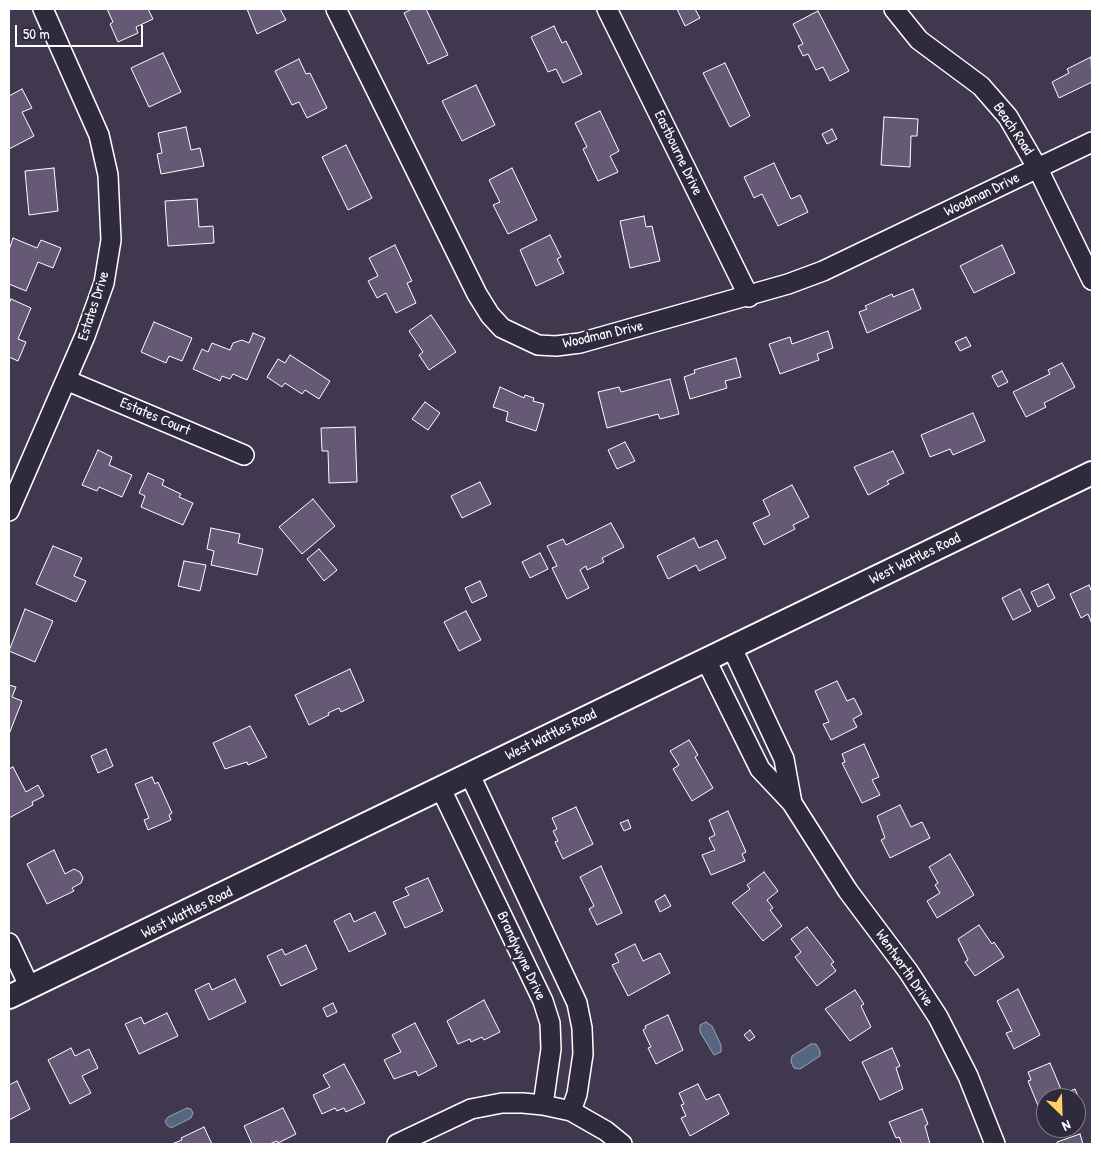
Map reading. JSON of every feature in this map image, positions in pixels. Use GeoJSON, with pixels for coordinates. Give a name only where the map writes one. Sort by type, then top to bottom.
{"type":"FeatureCollection","features":[{"type":"Feature","properties":{"kind":"street","name":"Estates Drive"},"geometry":{"type":"LineString","coordinates":[[9,511],[66,380],[104,283],[111,240],[110,196],[105,156],[99,135],[43,9]]}},
{"type":"Feature","properties":{"kind":"street","name":"Woodman Drive"},"geometry":{"type":"LineString","coordinates":[[336,9],[477,294],[490,315],[502,328],[525,341],[538,345],[556,346],[580,343],[749,297],[824,270],[1092,142]]}},
{"type":"Feature","properties":{"kind":"street","name":"Eastbourne Drive"},"geometry":{"type":"LineString","coordinates":[[607,9],[749,297]]}},
{"type":"Feature","properties":{"kind":"street","name":"Beach Road"},"geometry":{"type":"LineString","coordinates":[[894,9],[919,40],[981,86],[996,101],[1017,129],[1092,280]]}},
{"type":"Feature","properties":{"kind":"street","name":"Estates Court"},"geometry":{"type":"LineString","coordinates":[[66,380],[244,454]]}},
{"type":"Feature","properties":{"kind":"street","name":"West Wattles Road"},"geometry":{"type":"LineString","coordinates":[[9,997],[1092,473]]}},
{"type":"Feature","properties":{"kind":"street","name":"Wentworth Drive"},"geometry":{"type":"LineString","coordinates":[[732,648],[784,759],[792,803]]}},
{"type":"Feature","properties":{"kind":"street","name":"Wentworth Drive"},"geometry":{"type":"LineString","coordinates":[[706,660],[760,769],[792,803],[848,891],[908,971],[938,1017],[968,1076],[996,1144]]}},
{"type":"Feature","properties":{"kind":"street","name":"Brandywyne Drive"},"geometry":{"type":"LineString","coordinates":[[470,775],[577,1002],[582,1028],[582,1054],[577,1094],[571,1111]]}},
{"type":"Feature","properties":{"kind":"street","name":"Brandywyne Drive"},"geometry":{"type":"LineString","coordinates":[[441,789],[543,1001],[550,1023],[551,1049],[543,1105]]}},
{"type":"Feature","properties":{"kind":"street"},"geometry":{"type":"LineString","coordinates":[[9,943],[30,988]]}},
{"type":"Feature","properties":{"kind":"street"},"geometry":{"type":"LineString","coordinates":[[397,1144],[471,1110],[502,1103],[543,1105],[571,1111],[606,1131],[622,1144]]}},
{"type":"Feature","properties":{"kind":"water"},"geometry":{"type":"Polygon","coordinates":[[[706,1022],[712,1026],[721,1045],[721,1052],[714,1055],[700,1032],[700,1025],[706,1022]]]}},
{"type":"Feature","properties":{"kind":"water"},"geometry":{"type":"Polygon","coordinates":[[[811,1044],[816,1044],[820,1051],[820,1056],[800,1069],[794,1068],[791,1062],[792,1056],[811,1044]]]}},
{"type":"Feature","properties":{"kind":"water"},"geometry":{"type":"Polygon","coordinates":[[[187,1108],[191,1109],[193,1113],[191,1118],[171,1128],[167,1125],[165,1121],[168,1117],[187,1108]]]}},
{"type":"Feature","properties":{"kind":"building"},"geometry":{"type":"Polygon","coordinates":[[[107,9],[148,9],[153,19],[136,27],[138,33],[118,42],[110,24],[113,22],[107,9]]]}},
{"type":"Feature","properties":{"kind":"building"},"geometry":{"type":"Polygon","coordinates":[[[247,9],[280,9],[286,20],[257,34],[247,9]]]}},
{"type":"Feature","properties":{"kind":"building"},"geometry":{"type":"Polygon","coordinates":[[[412,9],[426,9],[448,55],[428,64],[404,13],[412,9]]]}},
{"type":"Feature","properties":{"kind":"building"},"geometry":{"type":"Polygon","coordinates":[[[677,9],[695,9],[700,18],[685,26],[677,9]]]}},
{"type":"Feature","properties":{"kind":"building"},"geometry":{"type":"Polygon","coordinates":[[[818,11],[849,71],[830,81],[823,67],[816,70],[808,54],[803,56],[798,46],[803,44],[793,24],[818,11]]]}},
{"type":"Feature","properties":{"kind":"building"},"geometry":{"type":"Polygon","coordinates":[[[554,26],[562,43],[566,41],[582,74],[563,83],[556,69],[548,72],[531,37],[554,26]]]}},
{"type":"Feature","properties":{"kind":"building"},"geometry":{"type":"Polygon","coordinates":[[[163,53],[181,92],[149,107],[131,68],[163,53]]]}},
{"type":"Feature","properties":{"kind":"building"},"geometry":{"type":"Polygon","coordinates":[[[1091,57],[1092,82],[1059,98],[1052,82],[1069,73],[1067,69],[1091,57]]]}},
{"type":"Feature","properties":{"kind":"building"},"geometry":{"type":"Polygon","coordinates":[[[299,59],[306,74],[310,73],[327,108],[307,118],[299,102],[292,105],[275,71],[299,59]]]}},
{"type":"Feature","properties":{"kind":"building"},"geometry":{"type":"Polygon","coordinates":[[[725,63],[750,116],[730,127],[703,73],[725,63]]]}},
{"type":"Feature","properties":{"kind":"building"},"geometry":{"type":"Polygon","coordinates":[[[476,85],[495,125],[462,141],[442,101],[476,85]]]}},
{"type":"Feature","properties":{"kind":"building"},"geometry":{"type":"Polygon","coordinates":[[[22,89],[32,108],[22,112],[34,136],[9,149],[9,96],[22,89]]]}},
{"type":"Feature","properties":{"kind":"building"},"geometry":{"type":"Polygon","coordinates":[[[600,111],[619,151],[610,156],[618,172],[598,181],[583,149],[587,147],[575,123],[600,111]]]}},
{"type":"Feature","properties":{"kind":"building"},"geometry":{"type":"Polygon","coordinates":[[[884,117],[918,119],[917,136],[911,136],[910,167],[881,165],[884,117]]]}},
{"type":"Feature","properties":{"kind":"building"},"geometry":{"type":"Polygon","coordinates":[[[186,127],[191,150],[200,148],[204,166],[161,174],[157,154],[162,153],[158,133],[186,127]]]}},
{"type":"Feature","properties":{"kind":"building"},"geometry":{"type":"Polygon","coordinates":[[[832,129],[837,139],[827,144],[822,134],[832,129]]]}},
{"type":"Feature","properties":{"kind":"building"},"geometry":{"type":"Polygon","coordinates":[[[346,145],[372,198],[348,210],[322,157],[346,145]]]}},
{"type":"Feature","properties":{"kind":"building"},"geometry":{"type":"Polygon","coordinates":[[[774,163],[791,199],[800,195],[808,212],[778,226],[762,194],[754,198],[744,177],[774,163]]]}},
{"type":"Feature","properties":{"kind":"building"},"geometry":{"type":"Polygon","coordinates":[[[54,168],[58,211],[29,215],[25,171],[54,168]]]}},
{"type":"Feature","properties":{"kind":"building"},"geometry":{"type":"Polygon","coordinates":[[[512,168],[537,220],[508,234],[493,205],[500,202],[489,180],[512,168]]]}},
{"type":"Feature","properties":{"kind":"building"},"geometry":{"type":"Polygon","coordinates":[[[197,199],[199,227],[213,226],[214,243],[168,246],[165,201],[197,199]]]}},
{"type":"Feature","properties":{"kind":"building"},"geometry":{"type":"Polygon","coordinates":[[[644,216],[646,227],[652,226],[660,261],[630,268],[620,221],[644,216]]]}},
{"type":"Feature","properties":{"kind":"building"},"geometry":{"type":"Polygon","coordinates":[[[550,235],[561,257],[557,259],[564,273],[536,286],[520,250],[550,235]]]}},
{"type":"Feature","properties":{"kind":"building"},"geometry":{"type":"Polygon","coordinates":[[[13,238],[37,248],[41,240],[61,248],[53,268],[38,262],[26,291],[9,284],[9,250],[13,238]]]}},
{"type":"Feature","properties":{"kind":"building"},"geometry":{"type":"Polygon","coordinates":[[[395,245],[412,281],[407,283],[416,303],[396,313],[386,293],[377,298],[368,281],[378,276],[369,258],[395,245]]]}},
{"type":"Feature","properties":{"kind":"building"},"geometry":{"type":"Polygon","coordinates":[[[1002,245],[1015,273],[974,293],[960,266],[1002,245]]]}},
{"type":"Feature","properties":{"kind":"building"},"geometry":{"type":"Polygon","coordinates":[[[913,289],[921,309],[867,333],[859,312],[867,309],[865,306],[892,294],[893,297],[913,289]]]}},
{"type":"Feature","properties":{"kind":"building"},"geometry":{"type":"Polygon","coordinates":[[[11,299],[31,308],[18,339],[26,342],[18,361],[9,357],[9,304],[11,299]]]}},
{"type":"Feature","properties":{"kind":"building"},"geometry":{"type":"Polygon","coordinates":[[[431,315],[456,352],[429,370],[419,355],[423,352],[409,331],[431,315]]]}},
{"type":"Feature","properties":{"kind":"building"},"geometry":{"type":"Polygon","coordinates":[[[154,322],[192,338],[182,361],[169,356],[166,363],[141,352],[154,322]]]}},
{"type":"Feature","properties":{"kind":"building"},"geometry":{"type":"Polygon","coordinates":[[[828,331],[833,348],[817,354],[819,360],[780,374],[769,344],[790,337],[792,344],[828,331]]]}},
{"type":"Feature","properties":{"kind":"building"},"geometry":{"type":"Polygon","coordinates":[[[253,333],[265,338],[247,380],[233,374],[230,379],[222,376],[220,381],[193,369],[202,349],[208,352],[212,343],[230,350],[233,343],[242,340],[249,343],[253,333]]]}},
{"type":"Feature","properties":{"kind":"building"},"geometry":{"type":"Polygon","coordinates":[[[966,337],[971,346],[960,351],[955,342],[966,337]]]}},
{"type":"Feature","properties":{"kind":"building"},"geometry":{"type":"Polygon","coordinates":[[[290,355],[330,381],[319,399],[305,390],[302,394],[285,383],[282,387],[267,377],[278,359],[285,363],[290,355]]]}},
{"type":"Feature","properties":{"kind":"building"},"geometry":{"type":"Polygon","coordinates":[[[736,358],[741,377],[725,381],[727,388],[690,399],[684,377],[695,373],[694,370],[736,358]]]}},
{"type":"Feature","properties":{"kind":"building"},"geometry":{"type":"Polygon","coordinates":[[[1062,363],[1075,387],[1044,403],[1046,407],[1026,417],[1013,392],[1050,374],[1048,370],[1062,363]]]}},
{"type":"Feature","properties":{"kind":"building"},"geometry":{"type":"Polygon","coordinates":[[[1002,371],[1008,382],[998,387],[992,376],[1002,371]]]}},
{"type":"Feature","properties":{"kind":"building"},"geometry":{"type":"Polygon","coordinates":[[[670,379],[679,414],[660,419],[658,414],[607,428],[598,392],[619,387],[621,392],[670,379]]]}},
{"type":"Feature","properties":{"kind":"building"},"geometry":{"type":"Polygon","coordinates":[[[500,387],[524,398],[525,395],[534,398],[533,401],[544,404],[536,431],[506,421],[508,412],[493,407],[500,387]]]}},
{"type":"Feature","properties":{"kind":"building"},"geometry":{"type":"Polygon","coordinates":[[[425,402],[440,413],[428,430],[412,419],[425,402]]]}},
{"type":"Feature","properties":{"kind":"building"},"geometry":{"type":"Polygon","coordinates":[[[973,413],[985,441],[953,455],[950,449],[930,457],[921,435],[973,413]]]}},
{"type":"Feature","properties":{"kind":"building"},"geometry":{"type":"Polygon","coordinates":[[[355,427],[357,482],[329,483],[328,451],[322,451],[321,428],[355,427]]]}},
{"type":"Feature","properties":{"kind":"building"},"geometry":{"type":"Polygon","coordinates":[[[625,442],[635,461],[617,469],[608,450],[625,442]]]}},
{"type":"Feature","properties":{"kind":"building"},"geometry":{"type":"Polygon","coordinates":[[[98,450],[112,457],[109,465],[132,475],[122,497],[99,487],[97,491],[82,485],[98,450]]]}},
{"type":"Feature","properties":{"kind":"building"},"geometry":{"type":"Polygon","coordinates":[[[893,451],[904,473],[887,481],[889,484],[868,495],[854,467],[893,451]]]}},
{"type":"Feature","properties":{"kind":"building"},"geometry":{"type":"Polygon","coordinates":[[[148,473],[164,480],[162,485],[181,494],[179,497],[193,503],[183,525],[141,507],[145,496],[139,493],[148,473]]]}},
{"type":"Feature","properties":{"kind":"building"},"geometry":{"type":"Polygon","coordinates":[[[480,482],[491,504],[462,518],[451,496],[480,482]]]}},
{"type":"Feature","properties":{"kind":"building"},"geometry":{"type":"Polygon","coordinates":[[[792,485],[809,517],[793,525],[795,529],[764,545],[753,523],[770,515],[763,500],[792,485]]]}},
{"type":"Feature","properties":{"kind":"building"},"geometry":{"type":"Polygon","coordinates":[[[313,499],[335,526],[302,554],[279,527],[313,499]]]}},
{"type":"Feature","properties":{"kind":"building"},"geometry":{"type":"Polygon","coordinates":[[[611,523],[624,547],[602,558],[604,562],[587,570],[586,566],[580,570],[589,588],[567,599],[552,568],[557,566],[547,546],[563,539],[566,545],[611,523]]]}},
{"type":"Feature","properties":{"kind":"building"},"geometry":{"type":"Polygon","coordinates":[[[211,528],[240,534],[238,543],[263,549],[257,575],[211,565],[214,551],[207,549],[211,528]]]}},
{"type":"Feature","properties":{"kind":"building"},"geometry":{"type":"Polygon","coordinates":[[[694,538],[699,548],[717,540],[726,558],[699,571],[696,565],[668,579],[657,556],[694,538]]]}},
{"type":"Feature","properties":{"kind":"building"},"geometry":{"type":"Polygon","coordinates":[[[53,546],[82,558],[74,576],[86,581],[76,602],[36,584],[53,546]]]}},
{"type":"Feature","properties":{"kind":"building"},"geometry":{"type":"Polygon","coordinates":[[[319,549],[337,570],[324,581],[307,559],[319,549]]]}},
{"type":"Feature","properties":{"kind":"building"},"geometry":{"type":"Polygon","coordinates":[[[540,553],[548,569],[530,578],[522,562],[540,553]]]}},
{"type":"Feature","properties":{"kind":"building"},"geometry":{"type":"Polygon","coordinates":[[[184,561],[206,565],[200,591],[178,586],[184,561]]]}},
{"type":"Feature","properties":{"kind":"building"},"geometry":{"type":"Polygon","coordinates":[[[480,581],[487,596],[472,603],[465,588],[480,581]]]}},
{"type":"Feature","properties":{"kind":"building"},"geometry":{"type":"Polygon","coordinates":[[[1048,584],[1055,598],[1038,607],[1031,592],[1048,584]]]}},
{"type":"Feature","properties":{"kind":"building"},"geometry":{"type":"Polygon","coordinates":[[[1089,585],[1092,592],[1092,624],[1088,614],[1081,618],[1070,594],[1089,585]]]}},
{"type":"Feature","properties":{"kind":"building"},"geometry":{"type":"Polygon","coordinates":[[[1020,589],[1031,611],[1013,620],[1002,598],[1020,589]]]}},
{"type":"Feature","properties":{"kind":"building"},"geometry":{"type":"Polygon","coordinates":[[[25,609],[53,621],[35,662],[9,651],[25,609]]]}},
{"type":"Feature","properties":{"kind":"building"},"geometry":{"type":"Polygon","coordinates":[[[466,611],[481,640],[459,651],[444,622],[466,611]]]}},
{"type":"Feature","properties":{"kind":"building"},"geometry":{"type":"Polygon","coordinates":[[[350,669],[364,701],[341,712],[339,708],[309,725],[295,695],[350,669]]]}},
{"type":"Feature","properties":{"kind":"building"},"geometry":{"type":"Polygon","coordinates":[[[837,681],[847,701],[854,698],[862,714],[853,719],[857,727],[831,740],[823,724],[829,722],[815,691],[837,681]]]}},
{"type":"Feature","properties":{"kind":"building"},"geometry":{"type":"Polygon","coordinates":[[[9,685],[16,687],[12,697],[22,701],[9,734],[9,685]]]}},
{"type":"Feature","properties":{"kind":"building"},"geometry":{"type":"Polygon","coordinates":[[[250,726],[267,757],[248,765],[247,762],[225,769],[213,743],[250,726]]]}},
{"type":"Feature","properties":{"kind":"building"},"geometry":{"type":"Polygon","coordinates":[[[689,740],[698,755],[695,757],[713,788],[692,801],[673,769],[679,765],[670,751],[689,740]]]}},
{"type":"Feature","properties":{"kind":"building"},"geometry":{"type":"Polygon","coordinates":[[[864,744],[879,777],[872,780],[880,795],[862,803],[842,763],[845,762],[842,754],[864,744]]]}},
{"type":"Feature","properties":{"kind":"building"},"geometry":{"type":"Polygon","coordinates":[[[106,749],[113,766],[98,773],[91,756],[106,749]]]}},
{"type":"Feature","properties":{"kind":"building"},"geometry":{"type":"Polygon","coordinates":[[[13,767],[26,792],[38,785],[44,796],[32,802],[33,805],[9,818],[9,769],[13,767]]]}},
{"type":"Feature","properties":{"kind":"building"},"geometry":{"type":"Polygon","coordinates":[[[152,777],[155,784],[158,782],[172,813],[169,815],[171,820],[148,830],[144,820],[149,818],[135,784],[152,777]]]}},
{"type":"Feature","properties":{"kind":"building"},"geometry":{"type":"Polygon","coordinates":[[[900,805],[911,827],[922,822],[930,838],[890,858],[881,840],[885,838],[877,816],[900,805]]]}},
{"type":"Feature","properties":{"kind":"building"},"geometry":{"type":"Polygon","coordinates":[[[576,807],[593,844],[563,859],[555,842],[558,841],[553,831],[557,829],[552,818],[576,807]]]}},
{"type":"Feature","properties":{"kind":"building"},"geometry":{"type":"Polygon","coordinates":[[[728,811],[746,852],[742,854],[745,861],[711,875],[702,855],[715,850],[709,838],[715,835],[709,820],[728,811]]]}},
{"type":"Feature","properties":{"kind":"building"},"geometry":{"type":"Polygon","coordinates":[[[628,820],[631,828],[624,831],[620,823],[628,820]]]}},
{"type":"Feature","properties":{"kind":"building"},"geometry":{"type":"Polygon","coordinates":[[[54,850],[65,874],[74,869],[80,872],[83,878],[81,883],[72,888],[74,891],[47,904],[27,864],[54,850]]]}},
{"type":"Feature","properties":{"kind":"building"},"geometry":{"type":"Polygon","coordinates":[[[950,854],[974,895],[937,918],[927,901],[940,893],[935,885],[938,883],[929,867],[950,854]]]}},
{"type":"Feature","properties":{"kind":"building"},"geometry":{"type":"Polygon","coordinates":[[[601,866],[622,913],[597,925],[589,909],[594,906],[580,877],[601,866]]]}},
{"type":"Feature","properties":{"kind":"building"},"geometry":{"type":"Polygon","coordinates":[[[764,872],[778,891],[767,900],[773,908],[770,910],[782,926],[763,941],[732,903],[750,889],[747,885],[764,872]]]}},
{"type":"Feature","properties":{"kind":"building"},"geometry":{"type":"Polygon","coordinates":[[[428,878],[443,911],[405,928],[393,902],[409,895],[405,888],[428,878]]]}},
{"type":"Feature","properties":{"kind":"building"},"geometry":{"type":"Polygon","coordinates":[[[665,895],[671,906],[660,912],[655,901],[665,895]]]}},
{"type":"Feature","properties":{"kind":"building"},"geometry":{"type":"Polygon","coordinates":[[[375,912],[386,934],[349,952],[334,921],[350,913],[354,922],[375,912]]]}},
{"type":"Feature","properties":{"kind":"building"},"geometry":{"type":"Polygon","coordinates":[[[979,925],[1004,957],[975,976],[965,962],[968,960],[958,939],[979,925]]]}},
{"type":"Feature","properties":{"kind":"building"},"geometry":{"type":"Polygon","coordinates":[[[807,927],[834,962],[831,964],[836,971],[817,986],[795,957],[801,952],[791,939],[807,927]]]}},
{"type":"Feature","properties":{"kind":"building"},"geometry":{"type":"Polygon","coordinates":[[[635,944],[643,961],[660,953],[670,973],[628,996],[612,965],[619,962],[615,954],[635,944]]]}},
{"type":"Feature","properties":{"kind":"building"},"geometry":{"type":"Polygon","coordinates":[[[306,945],[317,969],[281,986],[267,956],[282,949],[285,955],[306,945]]]}},
{"type":"Feature","properties":{"kind":"building"},"geometry":{"type":"Polygon","coordinates":[[[235,979],[246,1002],[209,1020],[195,990],[209,983],[212,990],[235,979]]]}},
{"type":"Feature","properties":{"kind":"building"},"geometry":{"type":"Polygon","coordinates":[[[1018,989],[1040,1035],[1014,1049],[1006,1033],[1012,1031],[997,1001],[1018,989]]]}},
{"type":"Feature","properties":{"kind":"building"},"geometry":{"type":"Polygon","coordinates":[[[855,990],[864,1004],[861,1006],[871,1027],[850,1041],[825,1009],[855,990]]]}},
{"type":"Feature","properties":{"kind":"building"},"geometry":{"type":"Polygon","coordinates":[[[484,1000],[500,1032],[484,1040],[482,1037],[471,1042],[470,1039],[458,1044],[447,1021],[484,1000]]]}},
{"type":"Feature","properties":{"kind":"building"},"geometry":{"type":"Polygon","coordinates":[[[333,1003],[337,1012],[327,1017],[323,1008],[333,1003]]]}},
{"type":"Feature","properties":{"kind":"building"},"geometry":{"type":"Polygon","coordinates":[[[167,1013],[178,1036],[139,1054],[125,1024],[141,1017],[144,1024],[167,1013]]]}},
{"type":"Feature","properties":{"kind":"building"},"geometry":{"type":"Polygon","coordinates":[[[668,1015],[683,1050],[656,1064],[648,1048],[651,1047],[643,1030],[646,1028],[645,1026],[668,1015]]]}},
{"type":"Feature","properties":{"kind":"building"},"geometry":{"type":"Polygon","coordinates":[[[415,1023],[437,1066],[418,1076],[416,1071],[394,1079],[384,1060],[401,1052],[392,1035],[415,1023]]]}},
{"type":"Feature","properties":{"kind":"building"},"geometry":{"type":"Polygon","coordinates":[[[750,1030],[755,1037],[749,1041],[744,1035],[750,1030]]]}},
{"type":"Feature","properties":{"kind":"building"},"geometry":{"type":"Polygon","coordinates":[[[71,1048],[75,1056],[89,1049],[98,1068],[82,1076],[91,1093],[70,1104],[48,1060],[71,1048]]]}},
{"type":"Feature","properties":{"kind":"building"},"geometry":{"type":"Polygon","coordinates":[[[892,1048],[900,1066],[896,1068],[903,1089],[880,1100],[862,1062],[892,1048]]]}},
{"type":"Feature","properties":{"kind":"building"},"geometry":{"type":"Polygon","coordinates":[[[1050,1063],[1060,1088],[1036,1088],[1036,1101],[1028,1081],[1031,1080],[1028,1072],[1050,1063]]]}},
{"type":"Feature","properties":{"kind":"building"},"geometry":{"type":"Polygon","coordinates":[[[344,1064],[365,1103],[346,1112],[344,1108],[337,1111],[335,1108],[322,1114],[313,1095],[330,1087],[323,1075],[344,1064]]]}},
{"type":"Feature","properties":{"kind":"building"},"geometry":{"type":"Polygon","coordinates":[[[17,1081],[30,1109],[9,1120],[9,1085],[17,1081]]]}},
{"type":"Feature","properties":{"kind":"building"},"geometry":{"type":"Polygon","coordinates":[[[698,1084],[706,1100],[719,1094],[729,1114],[690,1136],[681,1118],[686,1116],[681,1105],[684,1104],[679,1093],[698,1084]]]}},
{"type":"Feature","properties":{"kind":"building"},"geometry":{"type":"Polygon","coordinates":[[[283,1108],[296,1134],[278,1143],[277,1141],[269,1144],[252,1144],[244,1126],[283,1108]]]}},
{"type":"Feature","properties":{"kind":"building"},"geometry":{"type":"Polygon","coordinates":[[[922,1109],[928,1124],[925,1126],[930,1144],[902,1144],[899,1137],[896,1138],[889,1122],[922,1109]]]}},
{"type":"Feature","properties":{"kind":"building"},"geometry":{"type":"Polygon","coordinates":[[[204,1127],[212,1144],[172,1144],[182,1140],[181,1138],[204,1127]]]}},
{"type":"Feature","properties":{"kind":"building"},"geometry":{"type":"Polygon","coordinates":[[[1068,1138],[1081,1138],[1083,1144],[1057,1144],[1057,1142],[1068,1138]]]}}]}
